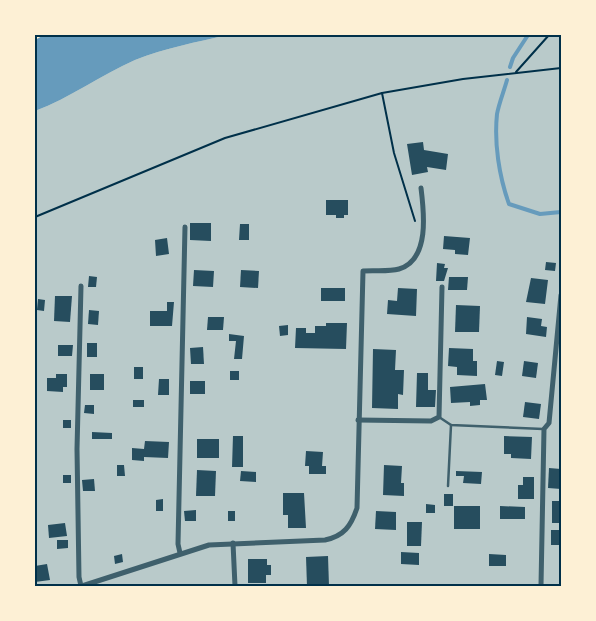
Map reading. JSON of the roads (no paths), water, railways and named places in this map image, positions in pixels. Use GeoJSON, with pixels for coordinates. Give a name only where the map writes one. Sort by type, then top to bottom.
{"type":"FeatureCollection","features":[{"type":"Feature","properties":{"kind":"street"},"geometry":{"type":"LineString","coordinates":[[80,286],[77,449],[78,577],[81,586],[209,545],[325,540],[339,537],[352,522],[357,508],[363,271],[398,269],[409,264],[416,256],[421,242],[423,220],[421,188]]}},
{"type":"Feature","properties":{"kind":"street"},"geometry":{"type":"LineString","coordinates":[[180,553],[178,544],[185,227]]}},
{"type":"Feature","properties":{"kind":"street"},"geometry":{"type":"LineString","coordinates":[[358,420],[431,421],[439,417],[442,288]]}},
{"type":"Feature","properties":{"kind":"street"},"geometry":{"type":"LineString","coordinates":[[541,586],[544,429],[549,423],[561,295]]}},
{"type":"Feature","properties":{"kind":"street"},"geometry":{"type":"LineString","coordinates":[[233,543],[234,586]]}},
{"type":"Feature","properties":{"kind":"lane"},"geometry":{"type":"LineString","coordinates":[[439,417],[451,425],[544,429]]}},
{"type":"Feature","properties":{"kind":"lane"},"geometry":{"type":"LineString","coordinates":[[448,486],[451,425]]}},
{"type":"Feature","properties":{"kind":"water"},"geometry":{"type":"Polygon","coordinates":[[[44,35],[228,35],[169,49],[135,60],[61,100],[35,111],[35,40],[44,35]]]}},
{"type":"Feature","properties":{"kind":"waterway"},"geometry":{"type":"LineString","coordinates":[[510,67],[513,58],[528,35]]}},
{"type":"Feature","properties":{"kind":"waterway"},"geometry":{"type":"LineString","coordinates":[[507,80],[497,114],[496,136],[502,182],[509,204],[540,214],[561,212]]}}]}
